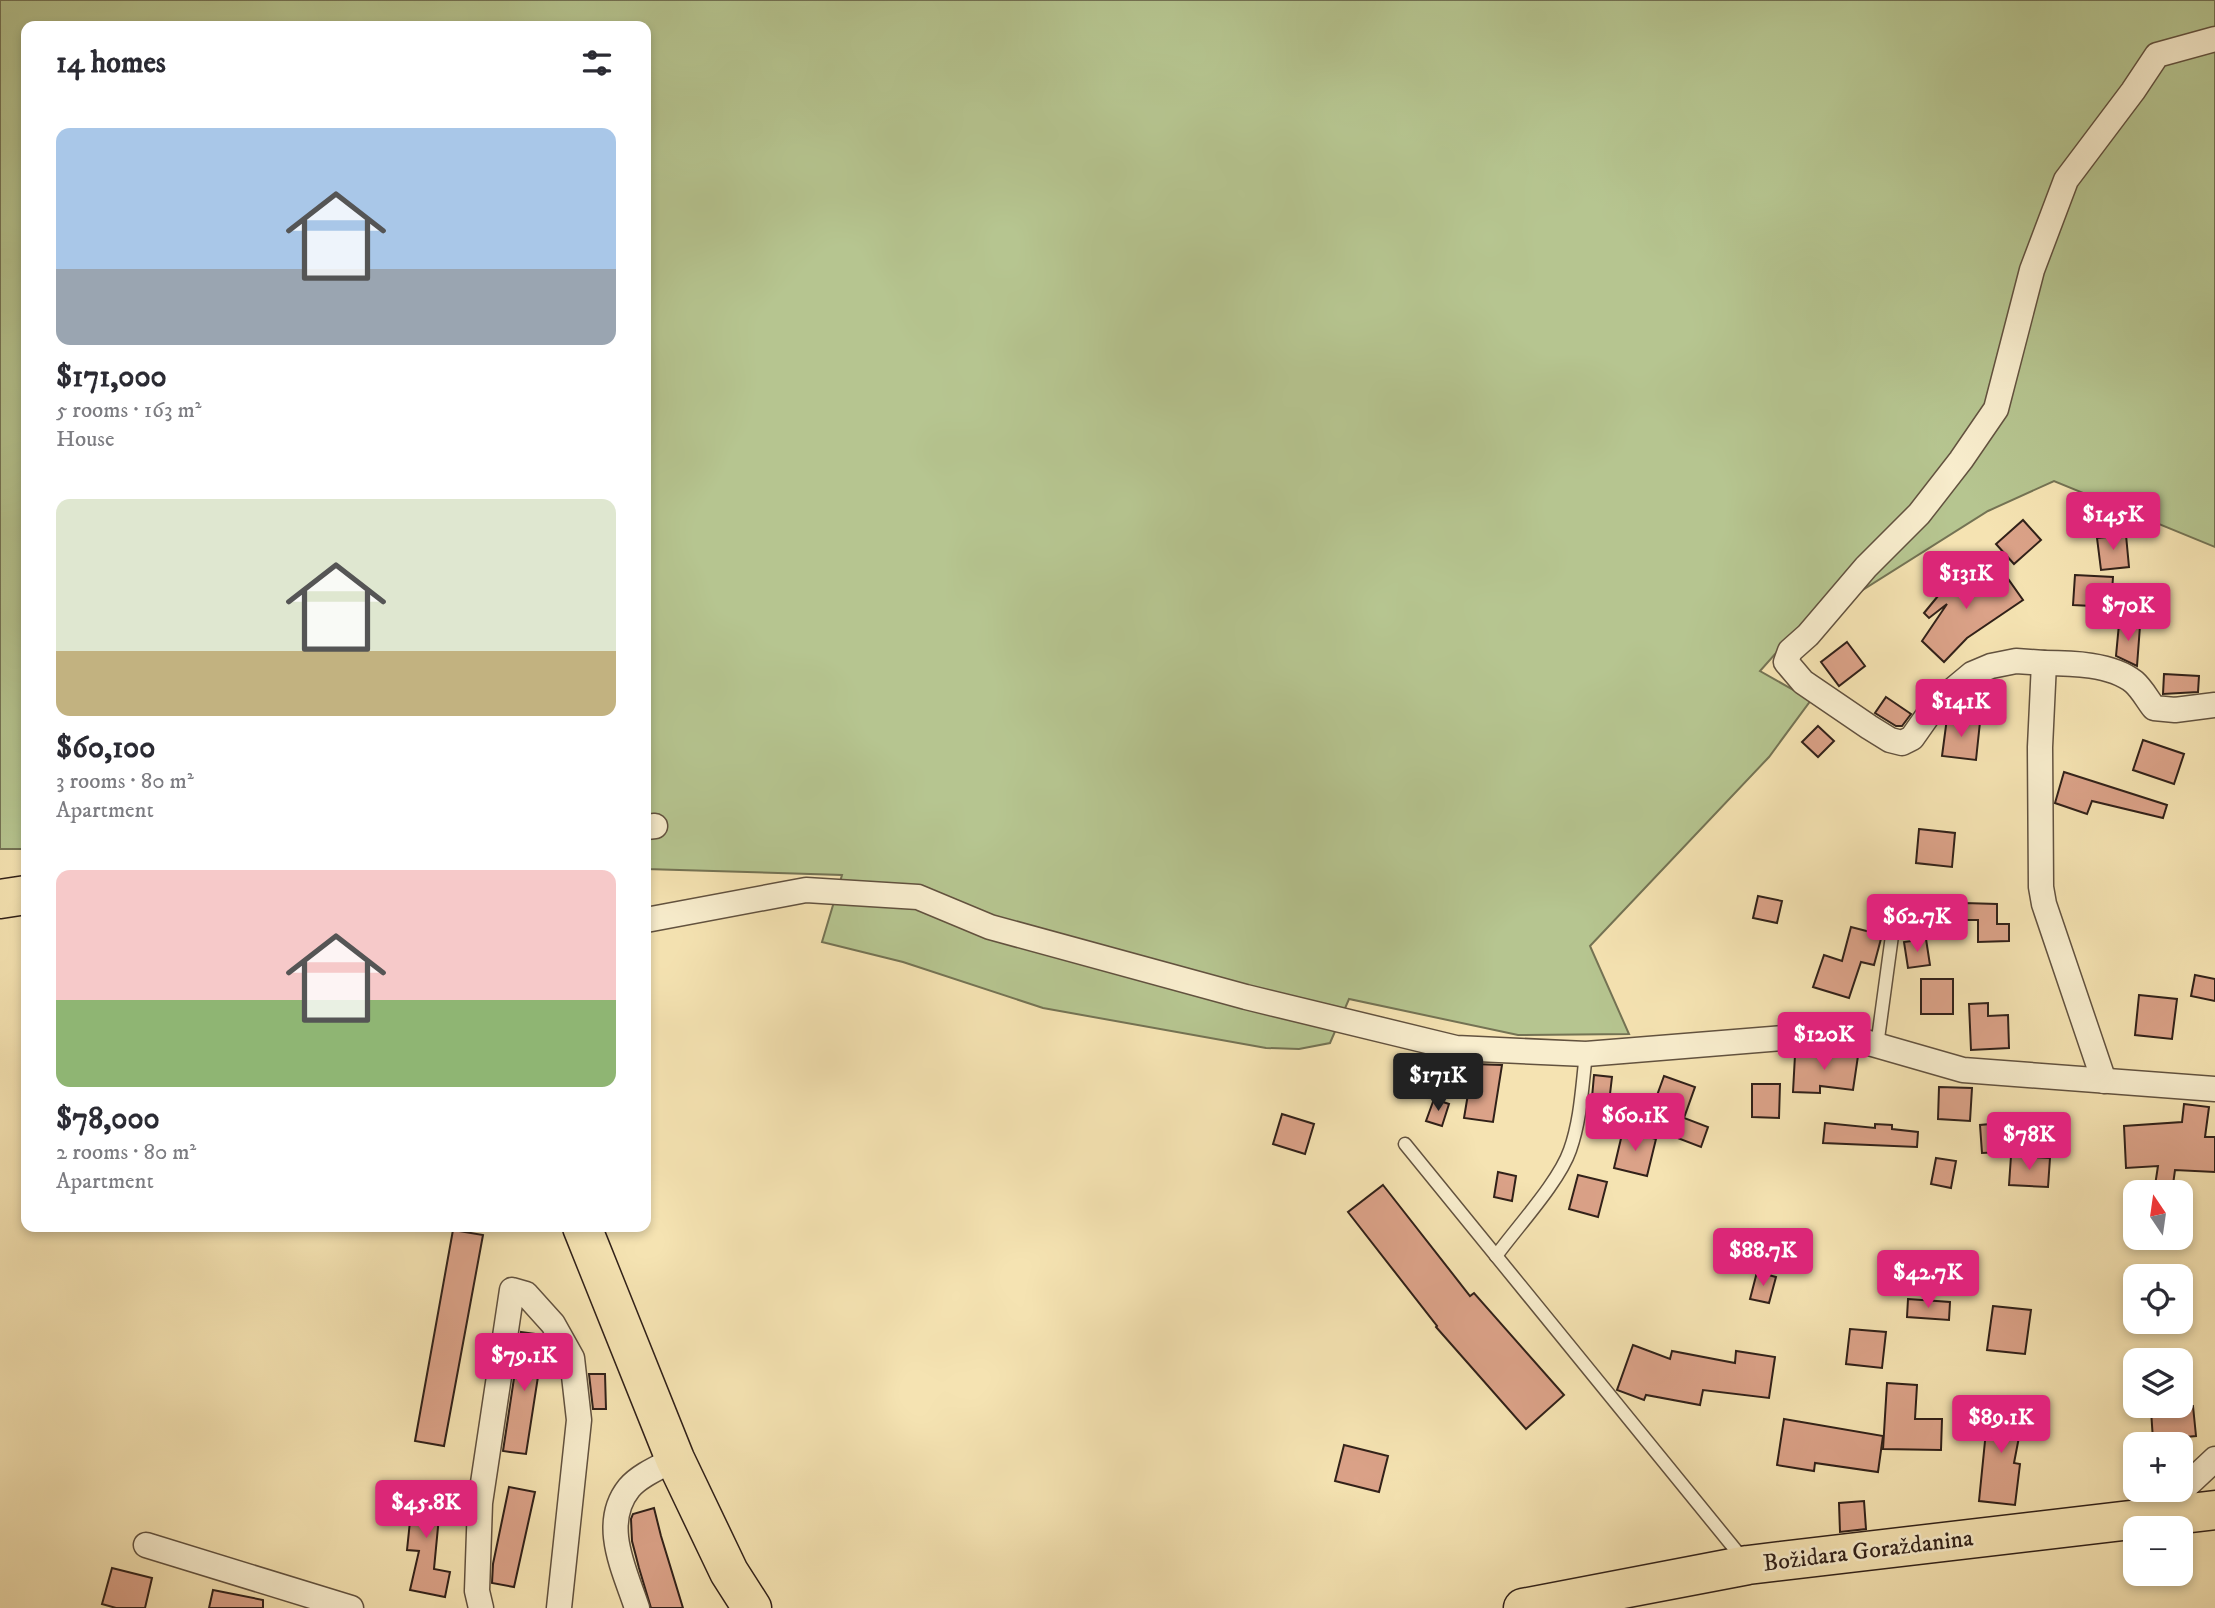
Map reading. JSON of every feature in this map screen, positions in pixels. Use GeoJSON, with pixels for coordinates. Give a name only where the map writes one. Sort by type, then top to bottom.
{"type":"FeatureCollection","features":[{"type":"Feature","properties":{"kind":"main road"},"geometry":{"type":"LineString","coordinates":[[0,899],[21,896]]}},
{"type":"Feature","properties":{"kind":"main road"},"geometry":{"type":"LineString","coordinates":[[584,1232],[675,1459],[718,1550],[752,1608]]}},
{"type":"Feature","properties":{"kind":"main road","name":"Božidara Goraždanina"},"geometry":{"type":"LineString","coordinates":[[1523,1608],[1748,1565],[2197,1512]]}},
{"type":"Feature","properties":{"kind":"street"},"geometry":{"type":"LineString","coordinates":[[2215,39],[2157,55],[2066,180],[2032,270],[1996,409],[1919,514],[1866,567],[1808,635],[1790,651],[1786,662],[1804,682],[1869,727],[1890,740],[1902,743],[1912,738],[1936,704],[1972,674],[1990,666],[2015,661],[2077,663],[2122,674],[2141,689],[2154,708],[2175,710],[2215,705]]}},
{"type":"Feature","properties":{"kind":"street"},"geometry":{"type":"LineString","coordinates":[[2044,663],[2040,747],[2041,887],[2044,904],[2104,1081]]}},
{"type":"Feature","properties":{"kind":"street"},"geometry":{"type":"LineString","coordinates":[[651,919],[806,890],[918,897],[990,927],[1246,997],[1456,1048],[1586,1054],[1807,1036],[1862,1041],[1963,1070],[2215,1089]]}},
{"type":"Feature","properties":{"kind":"street"},"geometry":{"type":"LineString","coordinates":[[481,1608],[477,1591],[480,1503],[512,1290],[526,1294],[553,1324],[572,1358],[579,1420],[559,1608]]}},
{"type":"Feature","properties":{"kind":"street"},"geometry":{"type":"LineString","coordinates":[[637,1608],[618,1549],[615,1519],[629,1489],[646,1475],[675,1459]]}},
{"type":"Feature","properties":{"kind":"street"},"geometry":{"type":"LineString","coordinates":[[2197,1512],[2182,1490],[2215,1460]]}},
{"type":"Feature","properties":{"kind":"street"},"geometry":{"type":"LineString","coordinates":[[146,1545],[351,1608]]}},
{"type":"Feature","properties":{"kind":"lane"},"geometry":{"type":"LineString","coordinates":[[1877,1046],[1894,920]]}},
{"type":"Feature","properties":{"kind":"lane"},"geometry":{"type":"LineString","coordinates":[[1496,1256],[1556,1175],[1569,1152],[1577,1126],[1586,1054]]}},
{"type":"Feature","properties":{"kind":"lane"},"geometry":{"type":"LineString","coordinates":[[1405,1144],[1748,1565]]}},
{"type":"Feature","properties":{"kind":"green space"},"geometry":{"type":"Polygon","coordinates":[[[0,0],[2215,0],[2215,547],[2054,481],[1988,511],[1793,634],[1760,671],[1811,700],[1769,757],[1590,946],[1629,1034],[1518,1035],[1349,999],[1330,1043],[1299,1049],[1266,1048],[1043,1008],[903,962],[822,942],[842,875],[651,869],[651,21],[21,21],[21,849],[0,849],[0,0]]]}},
{"type":"Feature","properties":{"kind":"building"},"geometry":{"type":"Polygon","coordinates":[[[2023,520],[2041,540],[2014,564],[1996,544],[2023,520]]]}},
{"type":"Feature","properties":{"kind":"building"},"geometry":{"type":"Polygon","coordinates":[[[2126,535],[2129,567],[2101,570],[2097,538],[2126,535]]]}},
{"type":"Feature","properties":{"kind":"building"},"geometry":{"type":"Polygon","coordinates":[[[1961,568],[1987,589],[2006,576],[2023,600],[1967,638],[1944,662],[1922,641],[1947,604],[1929,618],[1924,613],[1961,568]]]}},
{"type":"Feature","properties":{"kind":"building"},"geometry":{"type":"Polygon","coordinates":[[[2075,575],[2113,577],[2111,607],[2073,605],[2075,575]]]}},
{"type":"Feature","properties":{"kind":"building"},"geometry":{"type":"Polygon","coordinates":[[[2119,624],[2140,626],[2137,666],[2116,656],[2119,624]]]}},
{"type":"Feature","properties":{"kind":"building"},"geometry":{"type":"Polygon","coordinates":[[[1847,642],[1865,666],[1839,686],[1821,662],[1847,642]]]}},
{"type":"Feature","properties":{"kind":"building"},"geometry":{"type":"Polygon","coordinates":[[[2164,674],[2199,676],[2198,692],[2163,694],[2164,674]]]}},
{"type":"Feature","properties":{"kind":"building"},"geometry":{"type":"Polygon","coordinates":[[[1886,697],[1911,714],[1902,726],[1896,726],[1875,713],[1886,697]]]}},
{"type":"Feature","properties":{"kind":"building"},"geometry":{"type":"Polygon","coordinates":[[[1947,718],[1980,722],[1976,760],[1942,756],[1947,718]]]}},
{"type":"Feature","properties":{"kind":"building"},"geometry":{"type":"Polygon","coordinates":[[[1818,726],[1834,741],[1818,757],[1802,742],[1818,726]]]}},
{"type":"Feature","properties":{"kind":"building"},"geometry":{"type":"Polygon","coordinates":[[[2143,740],[2184,754],[2174,784],[2133,770],[2143,740]]]}},
{"type":"Feature","properties":{"kind":"building"},"geometry":{"type":"Polygon","coordinates":[[[2064,772],[2167,805],[2163,818],[2092,801],[2087,814],[2055,803],[2064,772]]]}},
{"type":"Feature","properties":{"kind":"building"},"geometry":{"type":"Polygon","coordinates":[[[1919,829],[1955,833],[1952,867],[1916,863],[1919,829]]]}},
{"type":"Feature","properties":{"kind":"building"},"geometry":{"type":"Polygon","coordinates":[[[1758,896],[1782,901],[1777,923],[1753,918],[1758,896]]]}},
{"type":"Feature","properties":{"kind":"building"},"geometry":{"type":"Polygon","coordinates":[[[1964,903],[1997,904],[1997,924],[2009,924],[2009,941],[1978,942],[1978,920],[1964,920],[1964,903]]]}},
{"type":"Feature","properties":{"kind":"building"},"geometry":{"type":"Polygon","coordinates":[[[1851,927],[1882,935],[1874,965],[1861,962],[1849,998],[1813,987],[1824,955],[1842,961],[1851,927]]]}},
{"type":"Feature","properties":{"kind":"building"},"geometry":{"type":"Polygon","coordinates":[[[1926,939],[1930,965],[1908,968],[1904,942],[1926,939]]]}},
{"type":"Feature","properties":{"kind":"building"},"geometry":{"type":"Polygon","coordinates":[[[2195,975],[2215,979],[2215,1001],[2191,996],[2195,975]]]}},
{"type":"Feature","properties":{"kind":"building"},"geometry":{"type":"Polygon","coordinates":[[[1921,979],[1953,979],[1953,1014],[1921,1014],[1921,979]]]}},
{"type":"Feature","properties":{"kind":"building"},"geometry":{"type":"Polygon","coordinates":[[[2139,995],[2177,999],[2172,1039],[2135,1035],[2139,995]]]}},
{"type":"Feature","properties":{"kind":"building"},"geometry":{"type":"Polygon","coordinates":[[[1988,1003],[1988,1016],[2008,1015],[2009,1048],[1971,1050],[1969,1004],[1988,1003]]]}},
{"type":"Feature","properties":{"kind":"building"},"geometry":{"type":"Polygon","coordinates":[[[1828,1053],[1858,1056],[1853,1090],[1820,1086],[1820,1093],[1793,1092],[1795,1055],[1828,1056],[1828,1053]]]}},
{"type":"Feature","properties":{"kind":"building"},"geometry":{"type":"Polygon","coordinates":[[[1473,1064],[1502,1065],[1493,1122],[1464,1118],[1473,1064]]]}},
{"type":"Feature","properties":{"kind":"building"},"geometry":{"type":"Polygon","coordinates":[[[1594,1075],[1612,1077],[1608,1111],[1591,1109],[1594,1075]]]}},
{"type":"Feature","properties":{"kind":"building"},"geometry":{"type":"Polygon","coordinates":[[[1664,1076],[1695,1087],[1684,1118],[1708,1127],[1701,1147],[1646,1126],[1664,1076]]]}},
{"type":"Feature","properties":{"kind":"building"},"geometry":{"type":"Polygon","coordinates":[[[1752,1084],[1780,1084],[1779,1118],[1752,1117],[1752,1084]]]}},
{"type":"Feature","properties":{"kind":"building"},"geometry":{"type":"Polygon","coordinates":[[[1939,1087],[1972,1088],[1970,1121],[1938,1119],[1939,1087]]]}},
{"type":"Feature","properties":{"kind":"building"},"geometry":{"type":"Polygon","coordinates":[[[1434,1099],[1449,1104],[1442,1126],[1426,1121],[1434,1099]]]}},
{"type":"Feature","properties":{"kind":"building"},"geometry":{"type":"Polygon","coordinates":[[[2184,1104],[2209,1107],[2205,1137],[2215,1137],[2215,1172],[2175,1170],[2174,1180],[2156,1180],[2158,1166],[2126,1168],[2124,1126],[2182,1122],[2184,1104]]]}},
{"type":"Feature","properties":{"kind":"building"},"geometry":{"type":"Polygon","coordinates":[[[1282,1114],[1314,1124],[1305,1154],[1273,1144],[1282,1114]]]}},
{"type":"Feature","properties":{"kind":"building"},"geometry":{"type":"Polygon","coordinates":[[[1825,1123],[1875,1128],[1875,1124],[1892,1125],[1892,1129],[1918,1132],[1917,1147],[1823,1143],[1825,1123]]]}},
{"type":"Feature","properties":{"kind":"building"},"geometry":{"type":"Polygon","coordinates":[[[2001,1123],[2003,1152],[1982,1153],[1980,1125],[2001,1123]]]}},
{"type":"Feature","properties":{"kind":"building"},"geometry":{"type":"Polygon","coordinates":[[[1623,1130],[1656,1139],[1647,1176],[1614,1168],[1623,1130]]]}},
{"type":"Feature","properties":{"kind":"building"},"geometry":{"type":"Polygon","coordinates":[[[2011,1156],[2050,1158],[2048,1187],[2009,1185],[2011,1156]]]}},
{"type":"Feature","properties":{"kind":"building"},"geometry":{"type":"Polygon","coordinates":[[[1936,1158],[1956,1161],[1951,1188],[1931,1184],[1936,1158]]]}},
{"type":"Feature","properties":{"kind":"building"},"geometry":{"type":"Polygon","coordinates":[[[1498,1172],[1516,1176],[1512,1201],[1494,1197],[1498,1172]]]}},
{"type":"Feature","properties":{"kind":"building"},"geometry":{"type":"Polygon","coordinates":[[[1578,1175],[1607,1182],[1598,1217],[1569,1209],[1578,1175]]]}},
{"type":"Feature","properties":{"kind":"building"},"geometry":{"type":"Polygon","coordinates":[[[1383,1185],[1470,1296],[1474,1293],[1564,1395],[1526,1429],[1436,1327],[1348,1212],[1383,1185]]]}},
{"type":"Feature","properties":{"kind":"building"},"geometry":{"type":"Polygon","coordinates":[[[453,1232],[483,1235],[444,1446],[415,1441],[453,1232]]]}},
{"type":"Feature","properties":{"kind":"building"},"geometry":{"type":"Polygon","coordinates":[[[1757,1272],[1776,1277],[1769,1303],[1750,1299],[1757,1272]]]}},
{"type":"Feature","properties":{"kind":"building"},"geometry":{"type":"Polygon","coordinates":[[[1908,1299],[1950,1302],[1949,1320],[1907,1317],[1908,1299]]]}},
{"type":"Feature","properties":{"kind":"building"},"geometry":{"type":"Polygon","coordinates":[[[1993,1306],[2031,1310],[2025,1354],[1987,1350],[1993,1306]]]}},
{"type":"Feature","properties":{"kind":"building"},"geometry":{"type":"Polygon","coordinates":[[[1850,1329],[1886,1332],[1882,1368],[1846,1364],[1850,1329]]]}},
{"type":"Feature","properties":{"kind":"building"},"geometry":{"type":"Polygon","coordinates":[[[521,1332],[542,1335],[544,1338],[526,1454],[503,1451],[521,1332]]]}},
{"type":"Feature","properties":{"kind":"building"},"geometry":{"type":"Polygon","coordinates":[[[1633,1345],[1670,1359],[1672,1351],[1735,1363],[1736,1351],[1775,1357],[1769,1398],[1703,1390],[1700,1405],[1646,1395],[1644,1400],[1617,1390],[1633,1345]]]}},
{"type":"Feature","properties":{"kind":"building"},"geometry":{"type":"Polygon","coordinates":[[[589,1374],[605,1374],[606,1409],[593,1409],[589,1374]]]}},
{"type":"Feature","properties":{"kind":"building"},"geometry":{"type":"Polygon","coordinates":[[[1887,1383],[1917,1385],[1915,1419],[1942,1419],[1941,1450],[1883,1449],[1887,1383]]]}},
{"type":"Feature","properties":{"kind":"building"},"geometry":{"type":"Polygon","coordinates":[[[1988,1404],[2024,1411],[2014,1463],[2020,1464],[2015,1505],[1979,1501],[1986,1431],[1983,1431],[1988,1404]]]}},
{"type":"Feature","properties":{"kind":"building"},"geometry":{"type":"Polygon","coordinates":[[[2193,1406],[2196,1436],[2193,1436],[2193,1432],[2152,1432],[2152,1418],[2193,1418],[2193,1406]]]}},
{"type":"Feature","properties":{"kind":"building"},"geometry":{"type":"Polygon","coordinates":[[[1784,1419],[1883,1436],[1878,1472],[1815,1463],[1814,1471],[1777,1465],[1784,1419]]]}},
{"type":"Feature","properties":{"kind":"building"},"geometry":{"type":"Polygon","coordinates":[[[1344,1445],[1388,1456],[1379,1492],[1335,1481],[1344,1445]]]}},
{"type":"Feature","properties":{"kind":"building"},"geometry":{"type":"Polygon","coordinates":[[[414,1483],[442,1485],[434,1569],[450,1572],[445,1597],[410,1590],[419,1551],[407,1550],[414,1483]]]}},
{"type":"Feature","properties":{"kind":"building"},"geometry":{"type":"Polygon","coordinates":[[[509,1487],[535,1492],[514,1587],[492,1583],[493,1564],[509,1487]]]}},
{"type":"Feature","properties":{"kind":"building"},"geometry":{"type":"Polygon","coordinates":[[[1864,1501],[1866,1529],[1840,1532],[1839,1503],[1864,1501]]]}},
{"type":"Feature","properties":{"kind":"building"},"geometry":{"type":"Polygon","coordinates":[[[654,1508],[683,1608],[651,1608],[639,1568],[632,1541],[631,1519],[633,1514],[654,1508]]]}},
{"type":"Feature","properties":{"kind":"building"},"geometry":{"type":"Polygon","coordinates":[[[112,1568],[152,1578],[145,1608],[116,1608],[102,1604],[112,1568]]]}},
{"type":"Feature","properties":{"kind":"building"},"geometry":{"type":"Polygon","coordinates":[[[213,1590],[263,1600],[263,1608],[209,1608],[213,1590]]]}}]}
